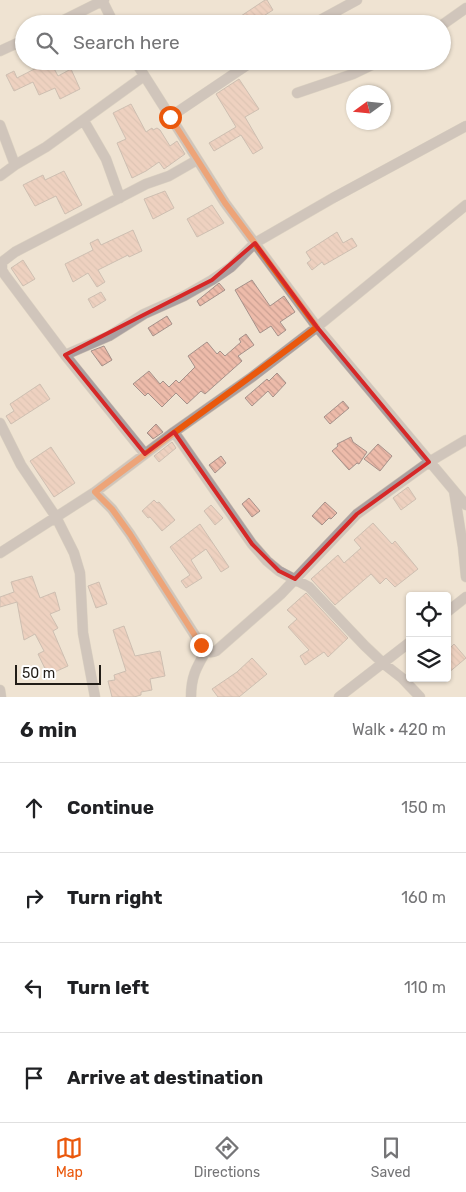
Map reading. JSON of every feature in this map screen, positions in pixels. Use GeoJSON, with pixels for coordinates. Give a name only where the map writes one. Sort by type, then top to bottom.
{"type":"FeatureCollection","features":[{"type":"Feature","properties":{"kind":"street"},"geometry":{"type":"LineString","coordinates":[[74,15],[103,0],[110,15]]}},
{"type":"Feature","properties":{"kind":"street"},"geometry":{"type":"LineString","coordinates":[[329,15],[356,0]]}},
{"type":"Feature","properties":{"kind":"street"},"geometry":{"type":"LineString","coordinates":[[451,19],[466,8]]}},
{"type":"Feature","properties":{"kind":"street"},"geometry":{"type":"LineString","coordinates":[[0,51],[15,44]]}},
{"type":"Feature","properties":{"kind":"street"},"geometry":{"type":"LineString","coordinates":[[140,70],[225,203],[317,327],[466,505]]}},
{"type":"Feature","properties":{"kind":"street"},"geometry":{"type":"LineString","coordinates":[[170,117],[240,70]]}},
{"type":"Feature","properties":{"kind":"street"},"geometry":{"type":"LineString","coordinates":[[297,93],[361,70]]}},
{"type":"Feature","properties":{"kind":"street"},"geometry":{"type":"LineString","coordinates":[[0,176],[84,121],[144,76]]}},
{"type":"Feature","properties":{"kind":"street"},"geometry":{"type":"LineString","coordinates":[[84,121],[106,159],[120,198]]}},
{"type":"Feature","properties":{"kind":"street"},"geometry":{"type":"LineString","coordinates":[[0,125],[15,165]]}},
{"type":"Feature","properties":{"kind":"street"},"geometry":{"type":"LineString","coordinates":[[65,356],[109,336],[144,314],[184,296],[212,280],[231,267],[255,243],[333,198],[466,126]]}},
{"type":"Feature","properties":{"kind":"street"},"geometry":{"type":"LineString","coordinates":[[145,454],[65,356],[5,275],[2,270],[2,262],[15,252],[146,184],[169,176],[197,160]]}},
{"type":"Feature","properties":{"kind":"street"},"geometry":{"type":"LineString","coordinates":[[0,553],[95,492],[174,432],[252,377],[317,327],[466,205]]}},
{"type":"Feature","properties":{"kind":"street"},"geometry":{"type":"LineString","coordinates":[[0,423],[21,465],[56,517],[74,553],[80,573],[83,633],[95,697]]}},
{"type":"Feature","properties":{"kind":"street"},"geometry":{"type":"LineString","coordinates":[[174,432],[252,544],[267,561],[279,571],[309,587],[384,664],[402,678],[420,697]]}},
{"type":"Feature","properties":{"kind":"street"},"geometry":{"type":"LineString","coordinates":[[95,492],[112,509],[206,651],[212,653],[281,594],[357,514],[429,462],[466,440]]}},
{"type":"Feature","properties":{"kind":"street"},"geometry":{"type":"LineString","coordinates":[[454,491],[466,577]]}},
{"type":"Feature","properties":{"kind":"street"},"geometry":{"type":"LineString","coordinates":[[451,609],[466,597]]}},
{"type":"Feature","properties":{"kind":"street"},"geometry":{"type":"LineString","coordinates":[[339,697],[406,645]]}},
{"type":"Feature","properties":{"kind":"street"},"geometry":{"type":"LineString","coordinates":[[191,697],[193,673],[206,651]]}},
{"type":"Feature","properties":{"kind":"street"},"geometry":{"type":"LineString","coordinates":[[0,690],[2,697]]}},
{"type":"Feature","properties":{"kind":"highlighted area"},"geometry":{"type":"Polygon","coordinates":[[[255,243],[317,327],[429,462],[357,514],[295,579],[279,571],[252,544],[174,432],[145,454],[65,355],[212,280],[255,243]]]}},
{"type":"Feature","properties":{"kind":"building"},"geometry":{"type":"Polygon","coordinates":[[[265,0],[267,0],[273,10],[265,15],[242,15],[265,0]]]}},
{"type":"Feature","properties":{"kind":"building"},"geometry":{"type":"Polygon","coordinates":[[[33,70],[55,70],[58,76],[71,70],[80,89],[60,99],[55,88],[39,95],[33,82],[14,91],[6,75],[14,71],[17,78],[33,70]]]}},
{"type":"Feature","properties":{"kind":"building"},"geometry":{"type":"Polygon","coordinates":[[[239,79],[259,109],[245,117],[263,148],[253,154],[241,135],[214,151],[209,143],[236,127],[216,94],[239,79]]]}},
{"type":"Feature","properties":{"kind":"building"},"geometry":{"type":"Polygon","coordinates":[[[131,104],[146,132],[152,128],[153,130],[157,128],[170,146],[177,141],[185,154],[164,169],[159,162],[132,178],[117,143],[126,139],[113,113],[131,104]]]}},
{"type":"Feature","properties":{"kind":"building"},"geometry":{"type":"Polygon","coordinates":[[[64,171],[82,205],[65,214],[56,196],[35,206],[23,185],[43,175],[45,180],[64,171]]]}},
{"type":"Feature","properties":{"kind":"building"},"geometry":{"type":"Polygon","coordinates":[[[165,191],[174,208],[153,219],[144,199],[165,191]]]}},
{"type":"Feature","properties":{"kind":"building"},"geometry":{"type":"Polygon","coordinates":[[[212,205],[224,223],[197,237],[187,219],[212,205]]]}},
{"type":"Feature","properties":{"kind":"building"},"geometry":{"type":"Polygon","coordinates":[[[133,230],[142,251],[129,257],[128,255],[98,270],[105,282],[97,287],[88,273],[73,282],[65,264],[93,250],[90,243],[98,239],[101,245],[133,230]]]}},
{"type":"Feature","properties":{"kind":"building"},"geometry":{"type":"Polygon","coordinates":[[[337,232],[343,243],[352,238],[357,246],[324,265],[322,262],[312,270],[307,263],[311,260],[306,252],[337,232]]]}},
{"type":"Feature","properties":{"kind":"building"},"geometry":{"type":"Polygon","coordinates":[[[23,260],[35,279],[23,286],[11,268],[23,260]]]}},
{"type":"Feature","properties":{"kind":"building"},"geometry":{"type":"Polygon","coordinates":[[[252,280],[270,306],[284,296],[295,312],[280,322],[286,330],[278,336],[271,326],[260,333],[235,290],[252,280]]]}},
{"type":"Feature","properties":{"kind":"building"},"geometry":{"type":"Polygon","coordinates":[[[219,283],[225,290],[200,306],[197,301],[219,283]]]}},
{"type":"Feature","properties":{"kind":"building"},"geometry":{"type":"Polygon","coordinates":[[[101,292],[106,300],[93,308],[88,299],[101,292]]]}},
{"type":"Feature","properties":{"kind":"building"},"geometry":{"type":"Polygon","coordinates":[[[167,316],[172,324],[153,336],[148,328],[167,316]]]}},
{"type":"Feature","properties":{"kind":"building"},"geometry":{"type":"Polygon","coordinates":[[[246,334],[254,345],[238,356],[242,361],[205,394],[201,391],[187,404],[176,393],[162,407],[148,393],[145,396],[133,384],[149,371],[160,384],[163,381],[169,387],[176,380],[179,383],[195,367],[188,356],[207,342],[217,354],[220,351],[225,356],[241,342],[239,339],[246,334]]]}},
{"type":"Feature","properties":{"kind":"building"},"geometry":{"type":"Polygon","coordinates":[[[104,346],[112,360],[102,366],[91,351],[104,346]]]}},
{"type":"Feature","properties":{"kind":"building"},"geometry":{"type":"Polygon","coordinates":[[[277,373],[286,383],[273,397],[268,391],[252,406],[245,398],[277,373]]]}},
{"type":"Feature","properties":{"kind":"building"},"geometry":{"type":"Polygon","coordinates":[[[40,384],[50,399],[11,424],[6,416],[14,411],[10,404],[40,384]]]}},
{"type":"Feature","properties":{"kind":"building"},"geometry":{"type":"Polygon","coordinates":[[[343,401],[349,408],[330,424],[324,417],[343,401]]]}},
{"type":"Feature","properties":{"kind":"building"},"geometry":{"type":"Polygon","coordinates":[[[156,424],[163,432],[153,439],[147,433],[156,424]]]}},
{"type":"Feature","properties":{"kind":"building"},"geometry":{"type":"Polygon","coordinates":[[[351,437],[353,442],[367,452],[359,464],[357,463],[349,470],[332,451],[338,446],[337,444],[351,437]]]}},
{"type":"Feature","properties":{"kind":"building"},"geometry":{"type":"Polygon","coordinates":[[[172,442],[176,448],[159,462],[154,456],[172,442]]]}},
{"type":"Feature","properties":{"kind":"building"},"geometry":{"type":"Polygon","coordinates":[[[378,444],[392,456],[380,471],[364,459],[378,444]]]}},
{"type":"Feature","properties":{"kind":"building"},"geometry":{"type":"Polygon","coordinates":[[[51,447],[75,483],[54,497],[30,461],[51,447]]]}},
{"type":"Feature","properties":{"kind":"building"},"geometry":{"type":"Polygon","coordinates":[[[221,456],[226,463],[215,473],[209,465],[221,456]]]}},
{"type":"Feature","properties":{"kind":"building"},"geometry":{"type":"Polygon","coordinates":[[[408,487],[416,499],[401,510],[393,498],[408,487]]]}},
{"type":"Feature","properties":{"kind":"building"},"geometry":{"type":"Polygon","coordinates":[[[249,498],[260,511],[252,517],[242,504],[249,498]]]}},
{"type":"Feature","properties":{"kind":"building"},"geometry":{"type":"Polygon","coordinates":[[[154,500],[157,503],[159,502],[175,520],[162,531],[142,511],[154,500]]]}},
{"type":"Feature","properties":{"kind":"building"},"geometry":{"type":"Polygon","coordinates":[[[325,502],[337,513],[322,525],[312,516],[325,502]]]}},
{"type":"Feature","properties":{"kind":"building"},"geometry":{"type":"Polygon","coordinates":[[[211,505],[223,518],[215,525],[204,511],[211,505]]]}},
{"type":"Feature","properties":{"kind":"building"},"geometry":{"type":"Polygon","coordinates":[[[373,523],[392,544],[395,541],[418,569],[395,587],[386,578],[380,584],[371,574],[335,605],[311,579],[338,555],[344,563],[361,548],[354,540],[373,523]]]}},
{"type":"Feature","properties":{"kind":"building"},"geometry":{"type":"Polygon","coordinates":[[[200,524],[229,567],[221,572],[206,549],[191,560],[202,578],[186,588],[181,581],[190,575],[170,547],[200,524]]]}},
{"type":"Feature","properties":{"kind":"building"},"geometry":{"type":"Polygon","coordinates":[[[32,576],[40,598],[55,592],[60,610],[50,614],[58,628],[53,631],[68,666],[48,675],[38,654],[44,651],[35,634],[24,640],[17,602],[0,607],[0,597],[14,592],[11,582],[32,576]]]}},
{"type":"Feature","properties":{"kind":"building"},"geometry":{"type":"Polygon","coordinates":[[[99,582],[107,604],[96,608],[88,586],[99,582]]]}},
{"type":"Feature","properties":{"kind":"building"},"geometry":{"type":"Polygon","coordinates":[[[306,593],[348,638],[328,657],[324,652],[305,665],[300,656],[309,650],[288,627],[297,619],[287,610],[306,593]]]}},
{"type":"Feature","properties":{"kind":"building"},"geometry":{"type":"Polygon","coordinates":[[[124,626],[135,656],[160,651],[165,676],[150,679],[152,690],[141,692],[141,695],[134,697],[112,697],[108,681],[115,680],[114,675],[126,671],[113,630],[124,626]]]}},
{"type":"Feature","properties":{"kind":"building"},"geometry":{"type":"Polygon","coordinates":[[[454,644],[466,658],[451,671],[451,647],[454,644]]]}},
{"type":"Feature","properties":{"kind":"building"},"geometry":{"type":"Polygon","coordinates":[[[252,658],[267,674],[239,697],[218,697],[212,689],[237,672],[252,658]]]}},
{"type":"Feature","properties":{"kind":"route"},"geometry":{"type":"LineString","coordinates":[[170,117],[225,203],[317,327],[95,492],[112,509],[130,534],[148,565],[201,645]]}}]}
